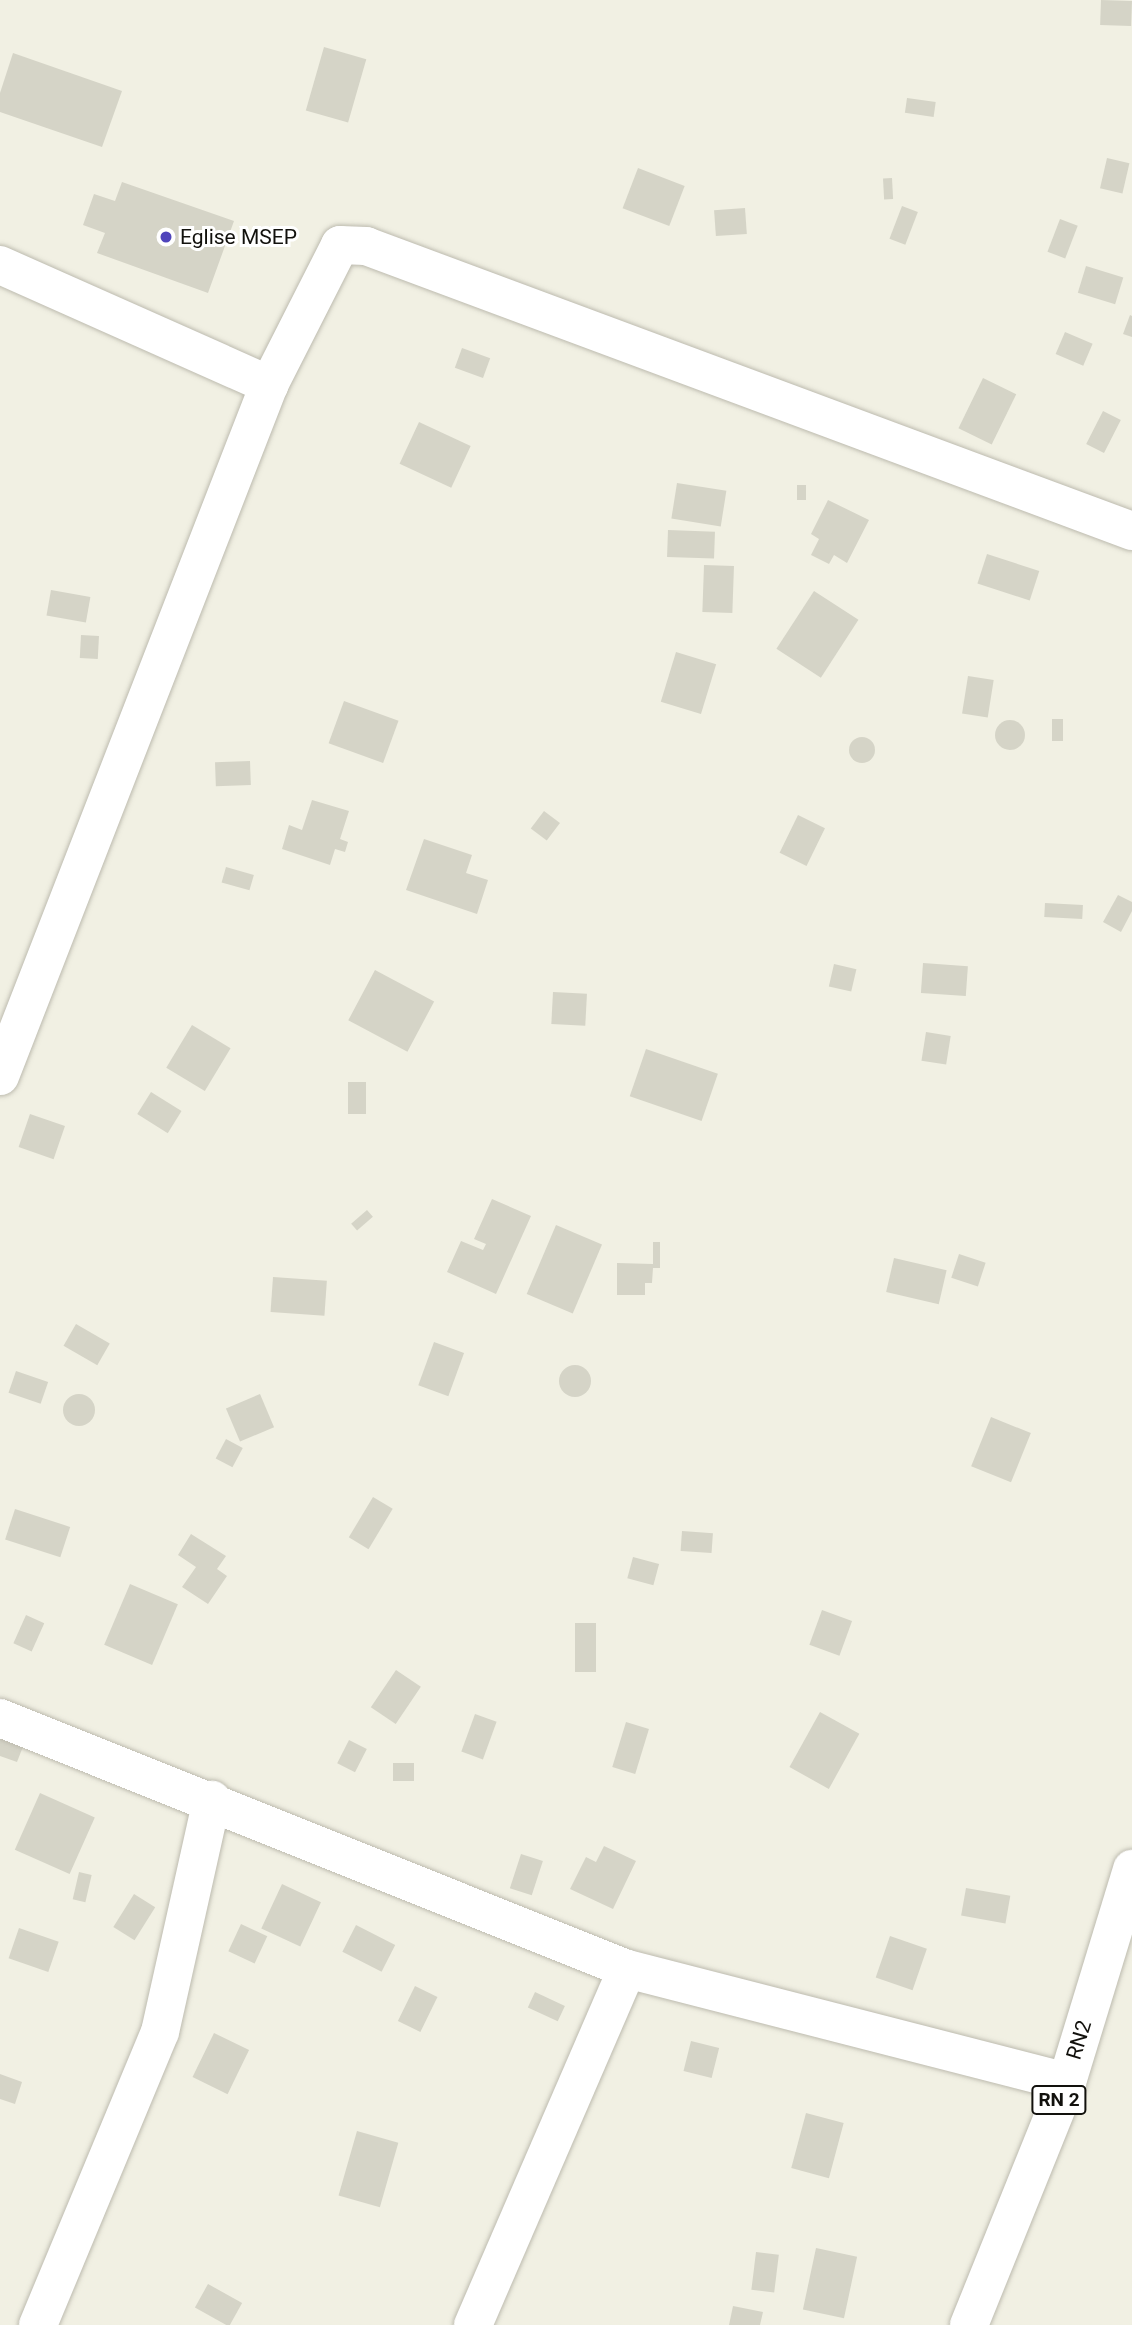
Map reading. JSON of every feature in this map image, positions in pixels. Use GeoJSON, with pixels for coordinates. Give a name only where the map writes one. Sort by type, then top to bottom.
{"type":"FeatureCollection","features":[{"type":"Feature","properties":{"kind":"street"},"geometry":{"type":"LineString","coordinates":[[0,1076],[269,385],[340,245],[366,246],[1132,531]]}},
{"type":"Feature","properties":{"kind":"street"},"geometry":{"type":"LineString","coordinates":[[0,265],[269,385]]}},
{"type":"Feature","properties":{"kind":"street"},"geometry":{"type":"LineString","coordinates":[[0,1718],[212,1800],[627,1969],[1067,2082]]}},
{"type":"Feature","properties":{"kind":"street"},"geometry":{"type":"LineString","coordinates":[[38,2325],[160,2032],[212,1800]]}},
{"type":"Feature","properties":{"kind":"street","name":"RN2"},"geometry":{"type":"LineString","coordinates":[[969,2325],[1067,2082],[1132,1869]]}},
{"type":"Feature","properties":{"kind":"street"},"geometry":{"type":"LineString","coordinates":[[473,2325],[627,1969]]}},
{"type":"Feature","properties":{"kind":"building"},"geometry":{"type":"Polygon","coordinates":[[[1101,0],[1132,1],[1131,26],[1100,25],[1101,0]]]}},
{"type":"Feature","properties":{"kind":"building"},"geometry":{"type":"Polygon","coordinates":[[[324,47],[366,59],[348,123],[306,110],[324,47]]]}},
{"type":"Feature","properties":{"kind":"building"},"geometry":{"type":"Polygon","coordinates":[[[13,53],[122,91],[102,147],[0,112],[0,93],[13,53]]]}},
{"type":"Feature","properties":{"kind":"building"},"geometry":{"type":"Polygon","coordinates":[[[907,98],[936,102],[934,117],[905,113],[907,98]]]}},
{"type":"Feature","properties":{"kind":"building"},"geometry":{"type":"Polygon","coordinates":[[[1107,158],[1129,163],[1122,193],[1100,188],[1107,158]]]}},
{"type":"Feature","properties":{"kind":"building"},"geometry":{"type":"Polygon","coordinates":[[[638,168],[685,186],[669,226],[623,208],[638,168]]]}},
{"type":"Feature","properties":{"kind":"building"},"geometry":{"type":"Polygon","coordinates":[[[883,178],[892,178],[893,199],[884,199],[883,178]]]}},
{"type":"Feature","properties":{"kind":"building"},"geometry":{"type":"Polygon","coordinates":[[[122,182],[234,221],[208,293],[97,253],[105,233],[83,225],[94,194],[115,201],[122,182]]]}},
{"type":"Feature","properties":{"kind":"building"},"geometry":{"type":"Polygon","coordinates":[[[902,206],[918,212],[905,245],[889,239],[902,206]]]}},
{"type":"Feature","properties":{"kind":"building"},"geometry":{"type":"Polygon","coordinates":[[[745,208],[747,234],[716,236],[714,210],[745,208]]]}},
{"type":"Feature","properties":{"kind":"building"},"geometry":{"type":"Polygon","coordinates":[[[1060,219],[1078,226],[1065,258],[1047,252],[1060,219]]]}},
{"type":"Feature","properties":{"kind":"building"},"geometry":{"type":"Polygon","coordinates":[[[1086,266],[1123,277],[1115,304],[1078,293],[1086,266]]]}},
{"type":"Feature","properties":{"kind":"building"},"geometry":{"type":"Polygon","coordinates":[[[1130,315],[1132,316],[1132,337],[1123,334],[1130,315]]]}},
{"type":"Feature","properties":{"kind":"building"},"geometry":{"type":"Polygon","coordinates":[[[1065,332],[1093,344],[1083,366],[1056,354],[1065,332]]]}},
{"type":"Feature","properties":{"kind":"building"},"geometry":{"type":"Polygon","coordinates":[[[462,348],[490,358],[483,378],[455,368],[462,348]]]}},
{"type":"Feature","properties":{"kind":"building"},"geometry":{"type":"Polygon","coordinates":[[[983,378],[1016,394],[992,445],[958,428],[983,378]]]}},
{"type":"Feature","properties":{"kind":"building"},"geometry":{"type":"Polygon","coordinates":[[[1103,411],[1121,420],[1104,453],[1086,444],[1103,411]]]}},
{"type":"Feature","properties":{"kind":"building"},"geometry":{"type":"Polygon","coordinates":[[[419,422],[471,446],[451,488],[400,464],[419,422]]]}},
{"type":"Feature","properties":{"kind":"building"},"geometry":{"type":"Polygon","coordinates":[[[677,483],[726,491],[721,526],[671,519],[677,483]]]}},
{"type":"Feature","properties":{"kind":"building"},"geometry":{"type":"Polygon","coordinates":[[[797,485],[806,485],[806,500],[797,500],[797,485]]]}},
{"type":"Feature","properties":{"kind":"building"},"geometry":{"type":"Polygon","coordinates":[[[828,500],[869,520],[847,563],[834,555],[829,564],[811,555],[819,539],[811,534],[828,500]]]}},
{"type":"Feature","properties":{"kind":"building"},"geometry":{"type":"Polygon","coordinates":[[[668,530],[715,532],[714,559],[667,557],[668,530]]]}},
{"type":"Feature","properties":{"kind":"building"},"geometry":{"type":"Polygon","coordinates":[[[987,554],[1039,571],[1030,600],[977,583],[987,554]]]}},
{"type":"Feature","properties":{"kind":"building"},"geometry":{"type":"Polygon","coordinates":[[[704,565],[734,566],[732,613],[702,612],[704,565]]]}},
{"type":"Feature","properties":{"kind":"building"},"geometry":{"type":"Polygon","coordinates":[[[51,590],[90,597],[86,623],[46,616],[51,590]]]}},
{"type":"Feature","properties":{"kind":"building"},"geometry":{"type":"Polygon","coordinates":[[[814,591],[858,620],[821,678],[776,649],[814,591]]]}},
{"type":"Feature","properties":{"kind":"building"},"geometry":{"type":"Polygon","coordinates":[[[81,635],[99,636],[98,659],[80,658],[81,635]]]}},
{"type":"Feature","properties":{"kind":"building"},"geometry":{"type":"Polygon","coordinates":[[[676,652],[716,664],[701,714],[661,702],[676,652]]]}},
{"type":"Feature","properties":{"kind":"building"},"geometry":{"type":"Polygon","coordinates":[[[968,676],[994,680],[988,718],[962,714],[968,676]]]}},
{"type":"Feature","properties":{"kind":"building"},"geometry":{"type":"Polygon","coordinates":[[[344,701],[399,721],[383,763],[329,743],[344,701]]]}},
{"type":"Feature","properties":{"kind":"building"},"geometry":{"type":"Polygon","coordinates":[[[1052,719],[1063,719],[1063,741],[1052,741],[1052,719]]]}},
{"type":"Feature","properties":{"kind":"building"},"geometry":{"type":"Polygon","coordinates":[[[1010,720],[1020,725],[1025,735],[1020,745],[1010,750],[1000,745],[995,735],[1000,725],[1010,720]]]}},
{"type":"Feature","properties":{"kind":"building"},"geometry":{"type":"Polygon","coordinates":[[[862,737],[871,741],[875,750],[871,759],[862,763],[853,759],[849,750],[853,741],[862,737]]]}},
{"type":"Feature","properties":{"kind":"building"},"geometry":{"type":"Polygon","coordinates":[[[250,761],[251,785],[216,786],[215,762],[250,761]]]}},
{"type":"Feature","properties":{"kind":"building"},"geometry":{"type":"Polygon","coordinates":[[[312,800],[349,811],[340,839],[348,842],[345,852],[335,849],[330,865],[282,849],[289,825],[302,830],[312,800]]]}},
{"type":"Feature","properties":{"kind":"building"},"geometry":{"type":"Polygon","coordinates":[[[544,811],[560,823],[547,841],[531,829],[544,811]]]}},
{"type":"Feature","properties":{"kind":"building"},"geometry":{"type":"Polygon","coordinates":[[[798,815],[825,828],[807,866],[780,853],[798,815]]]}},
{"type":"Feature","properties":{"kind":"building"},"geometry":{"type":"Polygon","coordinates":[[[424,839],[472,855],[466,873],[488,880],[477,914],[406,890],[424,839]]]}},
{"type":"Feature","properties":{"kind":"building"},"geometry":{"type":"Polygon","coordinates":[[[226,867],[254,875],[249,890],[222,882],[226,867]]]}},
{"type":"Feature","properties":{"kind":"building"},"geometry":{"type":"Polygon","coordinates":[[[1118,895],[1132,902],[1132,911],[1121,932],[1103,922],[1118,895]]]}},
{"type":"Feature","properties":{"kind":"building"},"geometry":{"type":"Polygon","coordinates":[[[1045,903],[1083,905],[1082,919],[1044,917],[1045,903]]]}},
{"type":"Feature","properties":{"kind":"building"},"geometry":{"type":"Polygon","coordinates":[[[923,963],[968,966],[966,996],[921,993],[923,963]]]}},
{"type":"Feature","properties":{"kind":"building"},"geometry":{"type":"Polygon","coordinates":[[[834,964],[856,969],[851,992],[829,986],[834,964]]]}},
{"type":"Feature","properties":{"kind":"building"},"geometry":{"type":"Polygon","coordinates":[[[375,970],[434,1001],[407,1052],[348,1020],[375,970]]]}},
{"type":"Feature","properties":{"kind":"building"},"geometry":{"type":"Polygon","coordinates":[[[553,992],[587,994],[585,1026],[551,1024],[553,992]]]}},
{"type":"Feature","properties":{"kind":"building"},"geometry":{"type":"Polygon","coordinates":[[[192,1025],[231,1048],[205,1091],[166,1068],[192,1025]]]}},
{"type":"Feature","properties":{"kind":"building"},"geometry":{"type":"Polygon","coordinates":[[[926,1032],[951,1036],[946,1065],[921,1061],[926,1032]]]}},
{"type":"Feature","properties":{"kind":"building"},"geometry":{"type":"Polygon","coordinates":[[[646,1049],[718,1074],[702,1121],[630,1096],[646,1049]]]}},
{"type":"Feature","properties":{"kind":"building"},"geometry":{"type":"Polygon","coordinates":[[[348,1082],[366,1082],[366,1114],[348,1114],[348,1082]]]}},
{"type":"Feature","properties":{"kind":"building"},"geometry":{"type":"Polygon","coordinates":[[[151,1092],[182,1111],[168,1133],[137,1114],[151,1092]]]}},
{"type":"Feature","properties":{"kind":"building"},"geometry":{"type":"Polygon","coordinates":[[[30,1114],[65,1126],[54,1159],[19,1147],[30,1114]]]}},
{"type":"Feature","properties":{"kind":"building"},"geometry":{"type":"Polygon","coordinates":[[[492,1199],[531,1216],[496,1294],[447,1272],[461,1241],[483,1250],[486,1244],[474,1239],[492,1199]]]}},
{"type":"Feature","properties":{"kind":"building"},"geometry":{"type":"Polygon","coordinates":[[[367,1210],[373,1217],[357,1231],[351,1224],[367,1210]]]}},
{"type":"Feature","properties":{"kind":"building"},"geometry":{"type":"Polygon","coordinates":[[[556,1225],[602,1245],[573,1314],[527,1294],[556,1225]]]}},
{"type":"Feature","properties":{"kind":"building"},"geometry":{"type":"Polygon","coordinates":[[[653,1242],[660,1242],[660,1268],[653,1268],[652,1283],[645,1283],[645,1295],[617,1295],[617,1263],[653,1264],[653,1242]]]}},
{"type":"Feature","properties":{"kind":"building"},"geometry":{"type":"Polygon","coordinates":[[[959,1254],[986,1263],[978,1286],[951,1278],[959,1254]]]}},
{"type":"Feature","properties":{"kind":"building"},"geometry":{"type":"Polygon","coordinates":[[[894,1258],[947,1270],[939,1304],[886,1292],[894,1258]]]}},
{"type":"Feature","properties":{"kind":"building"},"geometry":{"type":"Polygon","coordinates":[[[273,1277],[327,1281],[324,1316],[271,1312],[273,1277]]]}},
{"type":"Feature","properties":{"kind":"building"},"geometry":{"type":"Polygon","coordinates":[[[76,1324],[110,1344],[97,1365],[64,1346],[76,1324]]]}},
{"type":"Feature","properties":{"kind":"building"},"geometry":{"type":"Polygon","coordinates":[[[434,1342],[464,1353],[448,1396],[418,1385],[434,1342]]]}},
{"type":"Feature","properties":{"kind":"building"},"geometry":{"type":"Polygon","coordinates":[[[575,1365],[587,1369],[591,1381],[587,1393],[575,1397],[563,1393],[559,1381],[563,1369],[575,1365]]]}},
{"type":"Feature","properties":{"kind":"building"},"geometry":{"type":"Polygon","coordinates":[[[16,1371],[48,1382],[41,1404],[9,1393],[16,1371]]]}},
{"type":"Feature","properties":{"kind":"building"},"geometry":{"type":"Polygon","coordinates":[[[79,1394],[91,1398],[95,1410],[91,1422],[79,1426],[67,1422],[63,1410],[67,1398],[79,1394]]]}},
{"type":"Feature","properties":{"kind":"building"},"geometry":{"type":"Polygon","coordinates":[[[260,1394],[274,1427],[240,1442],[226,1408],[260,1394]]]}},
{"type":"Feature","properties":{"kind":"building"},"geometry":{"type":"Polygon","coordinates":[[[991,1417],[1031,1433],[1011,1482],[971,1466],[991,1417]]]}},
{"type":"Feature","properties":{"kind":"building"},"geometry":{"type":"Polygon","coordinates":[[[226,1439],[243,1448],[232,1467],[216,1458],[226,1439]]]}},
{"type":"Feature","properties":{"kind":"building"},"geometry":{"type":"Polygon","coordinates":[[[373,1497],[393,1509],[369,1549],[349,1537],[373,1497]]]}},
{"type":"Feature","properties":{"kind":"building"},"geometry":{"type":"Polygon","coordinates":[[[15,1509],[70,1527],[60,1557],[5,1539],[15,1509]]]}},
{"type":"Feature","properties":{"kind":"building"},"geometry":{"type":"Polygon","coordinates":[[[682,1531],[713,1533],[712,1553],[681,1551],[682,1531]]]}},
{"type":"Feature","properties":{"kind":"building"},"geometry":{"type":"Polygon","coordinates":[[[191,1534],[226,1556],[217,1569],[227,1576],[208,1604],[182,1587],[196,1567],[178,1555],[191,1534]]]}},
{"type":"Feature","properties":{"kind":"building"},"geometry":{"type":"Polygon","coordinates":[[[633,1557],[659,1564],[653,1585],[627,1578],[633,1557]]]}},
{"type":"Feature","properties":{"kind":"building"},"geometry":{"type":"Polygon","coordinates":[[[130,1584],[178,1604],[152,1665],[104,1645],[130,1584]]]}},
{"type":"Feature","properties":{"kind":"building"},"geometry":{"type":"Polygon","coordinates":[[[822,1610],[852,1621],[839,1656],[809,1645],[822,1610]]]}},
{"type":"Feature","properties":{"kind":"building"},"geometry":{"type":"Polygon","coordinates":[[[26,1615],[44,1623],[32,1651],[13,1643],[26,1615]]]}},
{"type":"Feature","properties":{"kind":"building"},"geometry":{"type":"Polygon","coordinates":[[[575,1623],[596,1623],[596,1672],[575,1672],[575,1623]]]}},
{"type":"Feature","properties":{"kind":"building"},"geometry":{"type":"Polygon","coordinates":[[[396,1670],[421,1687],[396,1724],[371,1707],[396,1670]]]}},
{"type":"Feature","properties":{"kind":"building"},"geometry":{"type":"Polygon","coordinates":[[[820,1712],[859,1734],[829,1789],[789,1767],[820,1712]]]}},
{"type":"Feature","properties":{"kind":"building"},"geometry":{"type":"Polygon","coordinates":[[[475,1714],[497,1722],[483,1759],[461,1752],[475,1714]]]}},
{"type":"Feature","properties":{"kind":"building"},"geometry":{"type":"Polygon","coordinates":[[[626,1722],[649,1729],[635,1774],[612,1767],[626,1722]]]}},
{"type":"Feature","properties":{"kind":"building"},"geometry":{"type":"Polygon","coordinates":[[[0,1735],[24,1744],[17,1762],[0,1756],[0,1735]]]}},
{"type":"Feature","properties":{"kind":"building"},"geometry":{"type":"Polygon","coordinates":[[[349,1740],[367,1749],[355,1772],[337,1763],[349,1740]]]}},
{"type":"Feature","properties":{"kind":"building"},"geometry":{"type":"Polygon","coordinates":[[[393,1763],[414,1763],[414,1781],[393,1781],[393,1763]]]}},
{"type":"Feature","properties":{"kind":"building"},"geometry":{"type":"Polygon","coordinates":[[[40,1793],[95,1817],[70,1874],[15,1850],[40,1793]]]}},
{"type":"Feature","properties":{"kind":"building"},"geometry":{"type":"Polygon","coordinates":[[[604,1846],[636,1861],[613,1909],[570,1889],[586,1857],[596,1862],[604,1846]]]}},
{"type":"Feature","properties":{"kind":"building"},"geometry":{"type":"Polygon","coordinates":[[[521,1854],[543,1861],[532,1895],[510,1888],[521,1854]]]}},
{"type":"Feature","properties":{"kind":"building"},"geometry":{"type":"Polygon","coordinates":[[[79,1872],[92,1875],[85,1902],[73,1899],[79,1872]]]}},
{"type":"Feature","properties":{"kind":"building"},"geometry":{"type":"Polygon","coordinates":[[[282,1884],[321,1902],[300,1947],[261,1928],[282,1884]]]}},
{"type":"Feature","properties":{"kind":"building"},"geometry":{"type":"Polygon","coordinates":[[[966,1888],[1010,1896],[1005,1923],[961,1916],[966,1888]]]}},
{"type":"Feature","properties":{"kind":"building"},"geometry":{"type":"Polygon","coordinates":[[[134,1894],[155,1907],[135,1940],[113,1927],[134,1894]]]}},
{"type":"Feature","properties":{"kind":"building"},"geometry":{"type":"Polygon","coordinates":[[[241,1924],[267,1936],[255,1963],[228,1951],[241,1924]]]}},
{"type":"Feature","properties":{"kind":"building"},"geometry":{"type":"Polygon","coordinates":[[[356,1925],[395,1945],[382,1972],[342,1952],[356,1925]]]}},
{"type":"Feature","properties":{"kind":"building"},"geometry":{"type":"Polygon","coordinates":[[[19,1928],[59,1942],[48,1972],[9,1958],[19,1928]]]}},
{"type":"Feature","properties":{"kind":"building"},"geometry":{"type":"Polygon","coordinates":[[[890,1936],[927,1949],[913,1990],[876,1978],[890,1936]]]}},
{"type":"Feature","properties":{"kind":"building"},"geometry":{"type":"Polygon","coordinates":[[[415,1986],[437,1997],[420,2032],[398,2021],[415,1986]]]}},
{"type":"Feature","properties":{"kind":"building"},"geometry":{"type":"Polygon","coordinates":[[[535,1992],[565,2006],[558,2021],[528,2007],[535,1992]]]}},
{"type":"Feature","properties":{"kind":"building"},"geometry":{"type":"Polygon","coordinates":[[[214,2033],[249,2050],[228,2094],[193,2077],[214,2033]]]}},
{"type":"Feature","properties":{"kind":"building"},"geometry":{"type":"Polygon","coordinates":[[[691,2041],[719,2048],[712,2078],[684,2071],[691,2041]]]}},
{"type":"Feature","properties":{"kind":"building"},"geometry":{"type":"Polygon","coordinates":[[[0,2074],[22,2082],[15,2104],[0,2099],[0,2074]]]}},
{"type":"Feature","properties":{"kind":"building"},"geometry":{"type":"Polygon","coordinates":[[[806,2113],[844,2123],[829,2178],[791,2168],[806,2113]]]}},
{"type":"Feature","properties":{"kind":"building"},"geometry":{"type":"Polygon","coordinates":[[[357,2131],[398,2143],[380,2207],[339,2195],[357,2131]]]}},
{"type":"Feature","properties":{"kind":"building"},"geometry":{"type":"Polygon","coordinates":[[[816,2248],[857,2257],[844,2318],[803,2310],[816,2248]]]}},
{"type":"Feature","properties":{"kind":"building"},"geometry":{"type":"Polygon","coordinates":[[[756,2252],[779,2255],[774,2293],[751,2290],[756,2252]]]}},
{"type":"Feature","properties":{"kind":"building"},"geometry":{"type":"Polygon","coordinates":[[[208,2284],[242,2303],[230,2325],[195,2308],[208,2284]]]}},
{"type":"Feature","properties":{"kind":"building"},"geometry":{"type":"Polygon","coordinates":[[[733,2306],[763,2312],[760,2325],[729,2325],[733,2306]]]}},
{"type":"Feature","properties":{"kind":"place","name":"Eglise MSEP"},"geometry":{"type":"Point","coordinates":[166,237]}}]}
